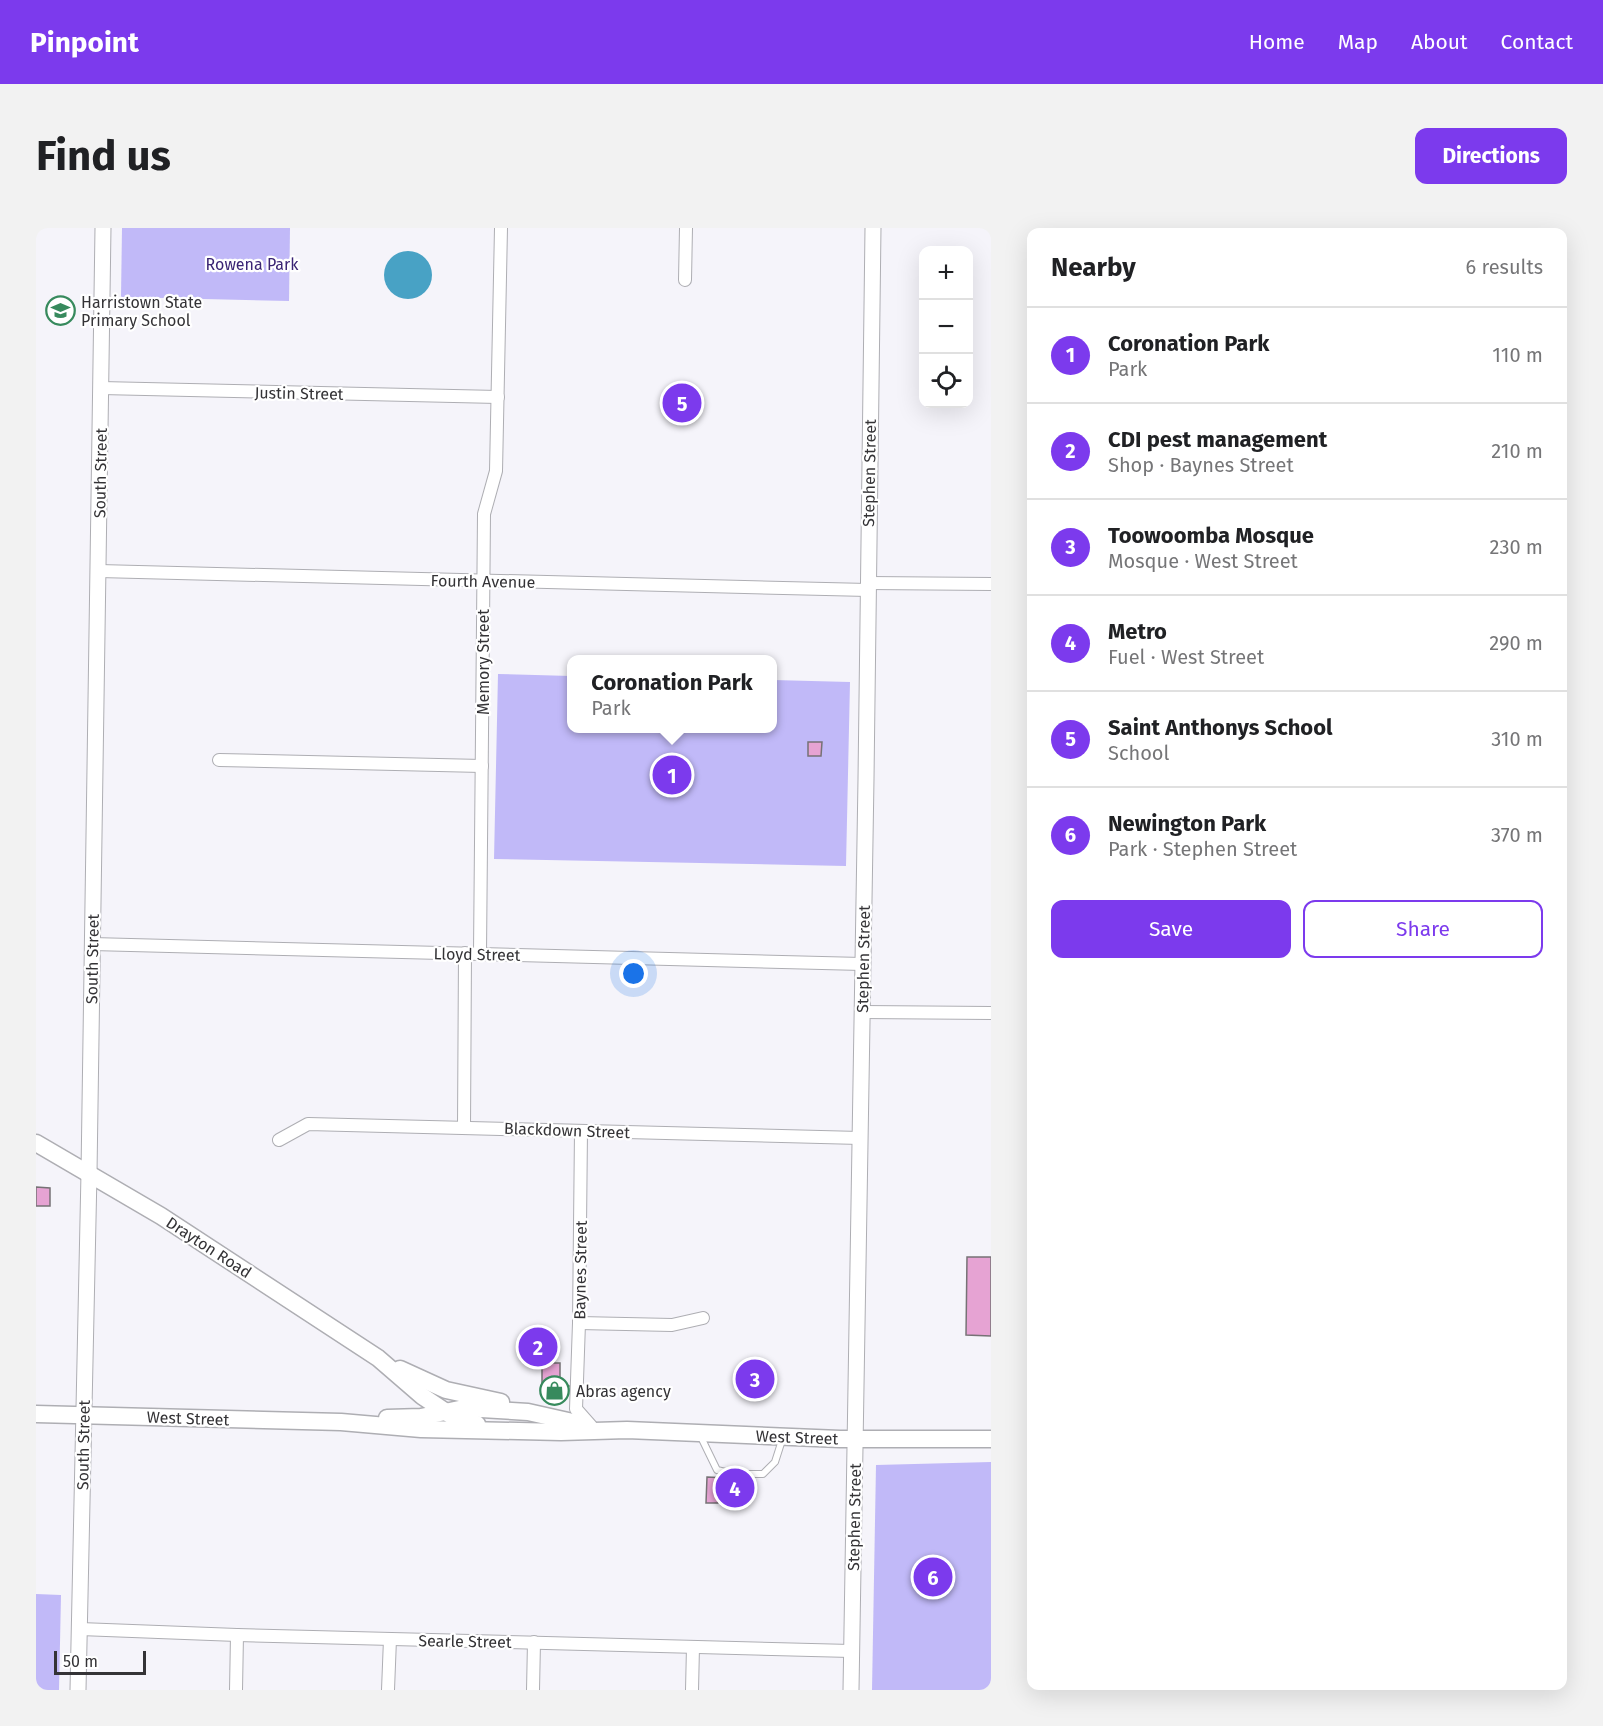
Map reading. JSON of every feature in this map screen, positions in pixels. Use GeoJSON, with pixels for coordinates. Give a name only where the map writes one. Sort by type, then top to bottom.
{"type":"FeatureCollection","features":[{"type":"Feature","properties":{"kind":"main road","name":"Drayton Road"},"geometry":{"type":"LineString","coordinates":[[36,1143],[161,1216],[378,1358]]}},
{"type":"Feature","properties":{"kind":"main road"},"geometry":{"type":"LineString","coordinates":[[378,1358],[422,1396],[458,1420],[471,1424],[557,1424]]}},
{"type":"Feature","properties":{"kind":"main road"},"geometry":{"type":"LineString","coordinates":[[378,1358],[446,1390],[498,1401],[557,1424]]}},
{"type":"Feature","properties":{"kind":"main road"},"geometry":{"type":"LineString","coordinates":[[341,1422],[421,1417],[464,1408],[528,1412]]}},
{"type":"Feature","properties":{"kind":"main road","name":"West Street"},"geometry":{"type":"LineString","coordinates":[[36,1414],[341,1422]]}},
{"type":"Feature","properties":{"kind":"main road"},"geometry":{"type":"LineString","coordinates":[[341,1422],[407,1429],[557,1424]]}},
{"type":"Feature","properties":{"kind":"main road","name":"West Street"},"geometry":{"type":"LineString","coordinates":[[557,1424],[783,1437],[991,1439]]}},
{"type":"Feature","properties":{"kind":"street","name":"South Street"},"geometry":{"type":"LineString","coordinates":[[78,1690],[90,1173],[103,228]]}},
{"type":"Feature","properties":{"kind":"street","name":"Memory Street"},"geometry":{"type":"LineString","coordinates":[[480,953],[484,514],[496,471],[501,228]]}},
{"type":"Feature","properties":{"kind":"street"},"geometry":{"type":"LineString","coordinates":[[685,280],[686,228]]}},
{"type":"Feature","properties":{"kind":"street","name":"Stephen Street"},"geometry":{"type":"LineString","coordinates":[[851,1690],[873,228]]}},
{"type":"Feature","properties":{"kind":"street","name":"Justin Street"},"geometry":{"type":"LineString","coordinates":[[101,388],[498,398]]}},
{"type":"Feature","properties":{"kind":"street","name":"Fourth Avenue"},"geometry":{"type":"LineString","coordinates":[[99,571],[483,582],[868,587],[991,584]]}},
{"type":"Feature","properties":{"kind":"street"},"geometry":{"type":"LineString","coordinates":[[219,760],[482,766]]}},
{"type":"Feature","properties":{"kind":"street","name":"Lloyd Street"},"geometry":{"type":"LineString","coordinates":[[92,944],[862,964]]}},
{"type":"Feature","properties":{"kind":"street"},"geometry":{"type":"LineString","coordinates":[[464,1127],[465,953]]}},
{"type":"Feature","properties":{"kind":"street"},"geometry":{"type":"LineString","coordinates":[[862,1012],[991,1013]]}},
{"type":"Feature","properties":{"kind":"street","name":"Blackdown Street"},"geometry":{"type":"LineString","coordinates":[[279,1140],[308,1124],[860,1138]]}},
{"type":"Feature","properties":{"kind":"street","name":"Baynes Street"},"geometry":{"type":"LineString","coordinates":[[576,1409],[581,1131]]}},
{"type":"Feature","properties":{"kind":"street"},"geometry":{"type":"LineString","coordinates":[[579,1323],[672,1325],[703,1318]]}},
{"type":"Feature","properties":{"kind":"street"},"geometry":{"type":"LineString","coordinates":[[557,1424],[576,1409],[596,1428]]}},
{"type":"Feature","properties":{"kind":"street","name":"Searle Street"},"geometry":{"type":"LineString","coordinates":[[80,1629],[852,1651]]}},
{"type":"Feature","properties":{"kind":"street"},"geometry":{"type":"LineString","coordinates":[[236,1690],[237,1635]]}},
{"type":"Feature","properties":{"kind":"street"},"geometry":{"type":"LineString","coordinates":[[388,1690],[390,1639]]}},
{"type":"Feature","properties":{"kind":"street"},"geometry":{"type":"LineString","coordinates":[[533,1690],[534,1642]]}},
{"type":"Feature","properties":{"kind":"street"},"geometry":{"type":"LineString","coordinates":[[692,1690],[693,1647]]}},
{"type":"Feature","properties":{"kind":"lane"},"geometry":{"type":"LineString","coordinates":[[699,1433],[717,1470],[734,1474],[763,1474],[775,1462],[783,1437]]}},
{"type":"Feature","properties":{"kind":"green space","name":"Rowena Park"},"geometry":{"type":"Polygon","coordinates":[[[122,228],[290,228],[289,301],[121,297],[122,228]]]}},
{"type":"Feature","properties":{"kind":"green space"},"geometry":{"type":"Polygon","coordinates":[[[498,674],[567,676],[567,733],[777,733],[777,680],[850,682],[846,866],[494,859],[498,674]]]}},
{"type":"Feature","properties":{"kind":"green space"},"geometry":{"type":"Polygon","coordinates":[[[991,1462],[991,1690],[872,1690],[876,1465],[991,1462]]]}},
{"type":"Feature","properties":{"kind":"green space"},"geometry":{"type":"Polygon","coordinates":[[[36,1594],[61,1595],[59,1690],[36,1690],[36,1594]]]}},
{"type":"Feature","properties":{"kind":"water"},"geometry":{"type":"Polygon","coordinates":[[[403,251],[413,251],[428,261],[432,275],[431,284],[422,295],[413,299],[403,299],[388,289],[384,280],[384,270],[394,255],[403,251]]]}},
{"type":"Feature","properties":{"kind":"building"},"geometry":{"type":"Polygon","coordinates":[[[808,742],[822,742],[821,756],[808,756],[808,742]]]}},
{"type":"Feature","properties":{"kind":"building"},"geometry":{"type":"Polygon","coordinates":[[[36,1187],[50,1188],[50,1206],[36,1206],[36,1187]]]}},
{"type":"Feature","properties":{"kind":"building"},"geometry":{"type":"Polygon","coordinates":[[[967,1257],[991,1257],[991,1336],[966,1335],[967,1257]]]}},
{"type":"Feature","properties":{"kind":"building"},"geometry":{"type":"Polygon","coordinates":[[[530,1335],[542,1336],[542,1360],[530,1360],[530,1335]]]}},
{"type":"Feature","properties":{"kind":"building"},"geometry":{"type":"Polygon","coordinates":[[[542,1363],[560,1363],[560,1385],[569,1386],[559,1396],[542,1396],[542,1363]]]}},
{"type":"Feature","properties":{"kind":"building"},"geometry":{"type":"Polygon","coordinates":[[[707,1477],[746,1479],[746,1501],[706,1503],[707,1477]]]}},
{"type":"Feature","properties":{"kind":"place","name":"Harristown State Primary School"},"geometry":{"type":"Point","coordinates":[60,311]}},
{"type":"Feature","properties":{"kind":"place","name":"Saint Anthonys School"},"geometry":{"type":"Point","coordinates":[682,403]}},
{"type":"Feature","properties":{"kind":"place","name":"Coronation Park"},"geometry":{"type":"Point","coordinates":[672,775]}},
{"type":"Feature","properties":{"kind":"place","name":"CDI pest management"},"geometry":{"type":"Point","coordinates":[538,1347]}},
{"type":"Feature","properties":{"kind":"place","name":"Toowoomba Mosque"},"geometry":{"type":"Point","coordinates":[755,1379]}},
{"type":"Feature","properties":{"kind":"place","name":"Abras agency"},"geometry":{"type":"Point","coordinates":[555,1391]}},
{"type":"Feature","properties":{"kind":"place","name":"Metro"},"geometry":{"type":"Point","coordinates":[735,1488]}},
{"type":"Feature","properties":{"kind":"place","name":"Newington Park"},"geometry":{"type":"Point","coordinates":[933,1577]}}]}
